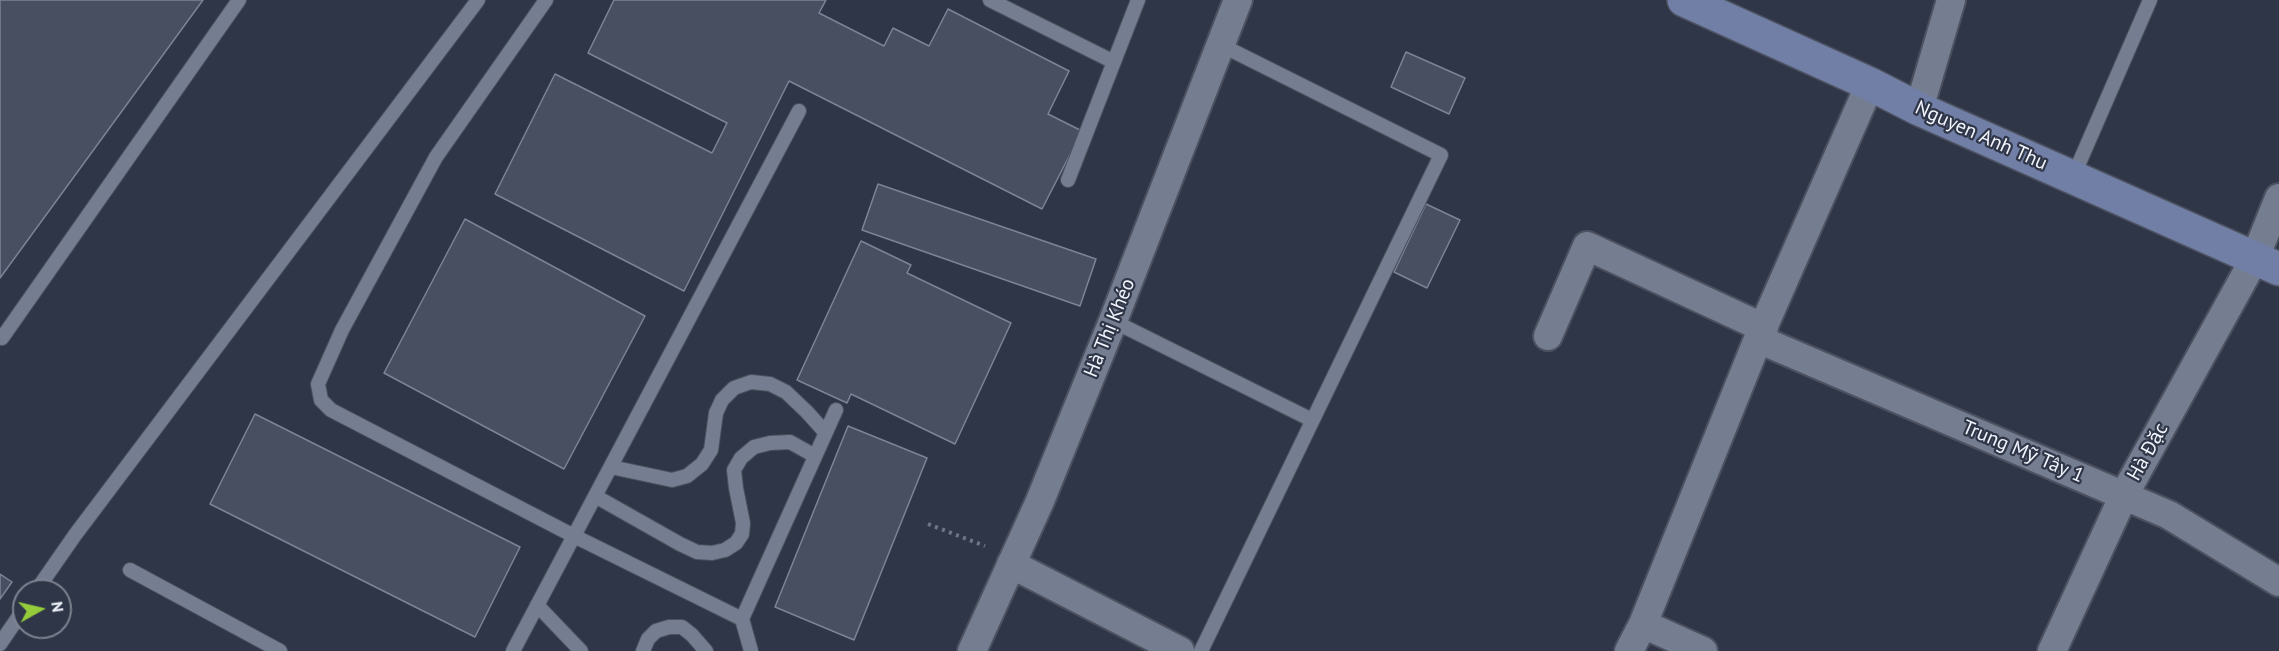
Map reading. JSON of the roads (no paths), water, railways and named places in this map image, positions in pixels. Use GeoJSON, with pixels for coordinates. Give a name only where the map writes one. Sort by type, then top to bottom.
{"type":"FeatureCollection","features":[{"type":"Feature","properties":{"kind":"main road","name":"Nguyen Anh Thu"},"geometry":{"type":"LineString","coordinates":[[1697,3],[1919,109],[2267,264]]}},
{"type":"Feature","properties":{"kind":"street","name":"Hà Thị Khéo"},"geometry":{"type":"LineString","coordinates":[[972,651],[1040,501],[1238,0]]}},
{"type":"Feature","properties":{"kind":"street"},"geometry":{"type":"LineString","coordinates":[[1919,109],[1951,0]]}},
{"type":"Feature","properties":{"kind":"street"},"geometry":{"type":"LineString","coordinates":[[1629,651],[1643,624],[1761,334],[1870,84]]}},
{"type":"Feature","properties":{"kind":"street","name":"Hà Đặc"},"geometry":{"type":"LineString","coordinates":[[2052,651],[2124,495],[2267,264],[2279,198]]}},
{"type":"Feature","properties":{"kind":"street","name":"Trung Mỹ Tây 1"},"geometry":{"type":"LineString","coordinates":[[1548,336],[1587,246],[1761,334],[2169,515],[2279,582]]}},
{"type":"Feature","properties":{"kind":"street"},"geometry":{"type":"LineString","coordinates":[[1013,561],[1179,651]]}},
{"type":"Feature","properties":{"kind":"street"},"geometry":{"type":"LineString","coordinates":[[1643,624],[1703,651]]}},
{"type":"Feature","properties":{"kind":"lane"},"geometry":{"type":"LineString","coordinates":[[2,338],[239,0]]}},
{"type":"Feature","properties":{"kind":"lane"},"geometry":{"type":"LineString","coordinates":[[44,579],[75,535],[478,0]]}},
{"type":"Feature","properties":{"kind":"lane"},"geometry":{"type":"LineString","coordinates":[[546,0],[436,157],[342,330],[318,384],[321,400],[331,410],[742,620]]}},
{"type":"Feature","properties":{"kind":"lane"},"geometry":{"type":"LineString","coordinates":[[990,0],[1114,62]]}},
{"type":"Feature","properties":{"kind":"lane"},"geometry":{"type":"LineString","coordinates":[[1068,180],[1138,0]]}},
{"type":"Feature","properties":{"kind":"lane"},"geometry":{"type":"LineString","coordinates":[[2073,177],[2150,0]]}},
{"type":"Feature","properties":{"kind":"lane"},"geometry":{"type":"LineString","coordinates":[[1201,651],[1441,155],[1221,45]]}},
{"type":"Feature","properties":{"kind":"lane"},"geometry":{"type":"LineString","coordinates":[[514,650],[799,111]]}},
{"type":"Feature","properties":{"kind":"lane"},"geometry":{"type":"LineString","coordinates":[[1113,321],[1312,420]]}},
{"type":"Feature","properties":{"kind":"lane"},"geometry":{"type":"LineString","coordinates":[[611,466],[672,480],[687,476],[702,464],[711,450],[716,413],[722,400],[734,388],[751,382],[770,384],[786,392],[825,432]]}},
{"type":"Feature","properties":{"kind":"lane"},"geometry":{"type":"LineString","coordinates":[[751,651],[742,620],[836,410]]}},
{"type":"Feature","properties":{"kind":"lane"},"geometry":{"type":"LineString","coordinates":[[595,496],[697,552],[712,553],[725,550],[736,543],[742,534],[743,523],[734,470],[741,458],[754,447],[790,442],[815,456]]}},
{"type":"Feature","properties":{"kind":"lane"},"geometry":{"type":"LineString","coordinates":[[130,570],[280,651]]}},
{"type":"Feature","properties":{"kind":"lane"},"geometry":{"type":"LineString","coordinates":[[537,605],[581,651]]}},
{"type":"Feature","properties":{"kind":"lane"},"geometry":{"type":"LineString","coordinates":[[0,644],[12,626]]}},
{"type":"Feature","properties":{"kind":"lane"},"geometry":{"type":"LineString","coordinates":[[643,651],[648,639],[656,630],[669,627],[682,627],[705,651]]}}]}
